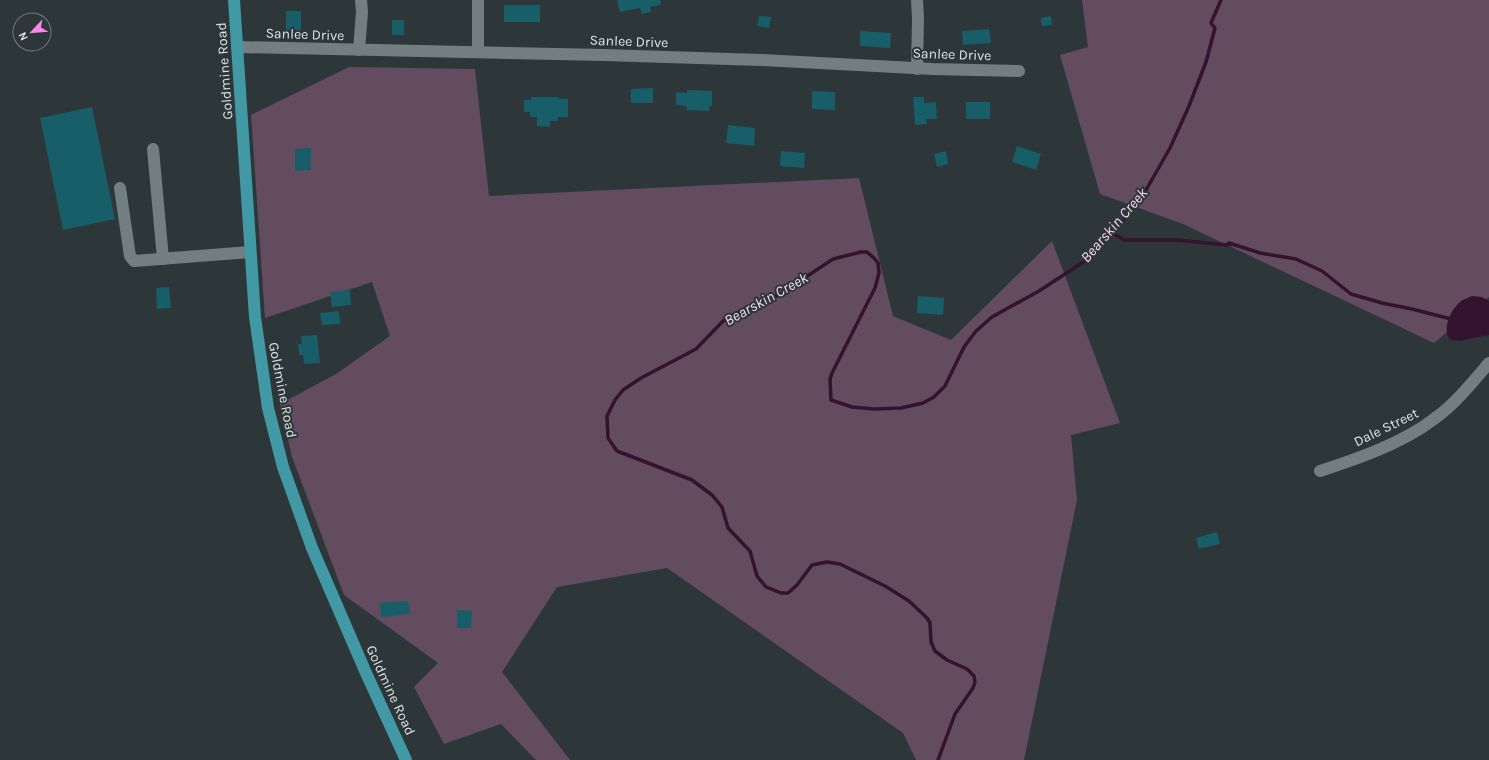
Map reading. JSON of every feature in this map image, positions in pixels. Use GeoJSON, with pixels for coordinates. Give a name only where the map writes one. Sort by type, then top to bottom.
{"type":"FeatureCollection","features":[{"type":"Feature","properties":{"kind":"main road","name":"Goldmine Road"},"geometry":{"type":"LineString","coordinates":[[234,0],[255,317],[268,408],[283,466],[312,548],[339,612],[406,760]]}},
{"type":"Feature","properties":{"kind":"street"},"geometry":{"type":"LineString","coordinates":[[359,50],[362,12],[361,0]]}},
{"type":"Feature","properties":{"kind":"street"},"geometry":{"type":"LineString","coordinates":[[478,0],[478,52]]}},
{"type":"Feature","properties":{"kind":"street"},"geometry":{"type":"LineString","coordinates":[[917,0],[917,69]]}},
{"type":"Feature","properties":{"kind":"street","name":"Sanlee Drive"},"geometry":{"type":"LineString","coordinates":[[237,47],[761,60],[917,69],[1019,71]]}},
{"type":"Feature","properties":{"kind":"street"},"geometry":{"type":"LineString","coordinates":[[153,149],[163,259]]}},
{"type":"Feature","properties":{"kind":"street"},"geometry":{"type":"LineString","coordinates":[[120,188],[130,256],[134,261],[250,252]]}},
{"type":"Feature","properties":{"kind":"street","name":"Dale Street"},"geometry":{"type":"LineString","coordinates":[[1320,471],[1351,461],[1403,438],[1434,420],[1466,390],[1489,363]]}},
{"type":"Feature","properties":{"kind":"shaded area"},"geometry":{"type":"Polygon","coordinates":[[[1082,0],[1489,0],[1489,297],[1434,343],[1183,224],[1100,194],[1060,55],[1088,47],[1082,0]]]}},
{"type":"Feature","properties":{"kind":"shaded area"},"geometry":{"type":"Polygon","coordinates":[[[349,67],[475,69],[489,196],[859,178],[893,316],[951,340],[1052,241],[1120,423],[1071,435],[1077,500],[1024,760],[916,760],[903,733],[667,568],[557,587],[502,672],[570,760],[536,760],[501,724],[444,744],[414,687],[438,663],[344,595],[292,457],[280,404],[336,374],[390,336],[372,282],[265,318],[251,115],[349,67]]]}},
{"type":"Feature","properties":{"kind":"shaded area"},"geometry":{"type":"Polygon","coordinates":[[[1472,296],[1482,297],[1489,301],[1489,335],[1459,341],[1450,340],[1447,325],[1450,315],[1460,302],[1472,296]]]}},
{"type":"Feature","properties":{"kind":"building"},"geometry":{"type":"Polygon","coordinates":[[[617,0],[660,0],[661,5],[650,7],[651,12],[642,14],[640,8],[620,12],[617,0]]]}},
{"type":"Feature","properties":{"kind":"building"},"geometry":{"type":"Polygon","coordinates":[[[504,5],[540,5],[540,22],[504,22],[504,5]]]}},
{"type":"Feature","properties":{"kind":"building"},"geometry":{"type":"Polygon","coordinates":[[[286,11],[301,11],[301,30],[286,30],[286,11]]]}},
{"type":"Feature","properties":{"kind":"building"},"geometry":{"type":"Polygon","coordinates":[[[759,16],[771,17],[769,28],[757,26],[759,16]]]}},
{"type":"Feature","properties":{"kind":"building"},"geometry":{"type":"Polygon","coordinates":[[[1051,16],[1052,25],[1042,26],[1041,18],[1051,16]]]}},
{"type":"Feature","properties":{"kind":"building"},"geometry":{"type":"Polygon","coordinates":[[[392,20],[404,20],[404,35],[392,35],[392,20]]]}},
{"type":"Feature","properties":{"kind":"building"},"geometry":{"type":"Polygon","coordinates":[[[989,29],[991,43],[963,45],[962,31],[989,29]]]}},
{"type":"Feature","properties":{"kind":"building"},"geometry":{"type":"Polygon","coordinates":[[[860,31],[891,33],[890,48],[860,46],[860,31]]]}},
{"type":"Feature","properties":{"kind":"building"},"geometry":{"type":"Polygon","coordinates":[[[653,88],[653,103],[631,103],[631,89],[653,88]]]}},
{"type":"Feature","properties":{"kind":"building"},"geometry":{"type":"Polygon","coordinates":[[[687,90],[712,91],[712,106],[709,106],[709,111],[686,110],[687,106],[676,105],[676,92],[687,93],[687,90]]]}},
{"type":"Feature","properties":{"kind":"building"},"geometry":{"type":"Polygon","coordinates":[[[812,91],[835,92],[835,110],[812,109],[812,91]]]}},
{"type":"Feature","properties":{"kind":"building"},"geometry":{"type":"Polygon","coordinates":[[[531,97],[559,97],[559,99],[568,99],[568,117],[558,117],[558,121],[550,121],[550,127],[537,126],[537,117],[530,117],[530,112],[524,112],[524,100],[531,100],[531,97]]]}},
{"type":"Feature","properties":{"kind":"building"},"geometry":{"type":"Polygon","coordinates":[[[913,97],[924,97],[924,103],[936,102],[937,119],[926,119],[927,124],[915,125],[913,97]]]}},
{"type":"Feature","properties":{"kind":"building"},"geometry":{"type":"Polygon","coordinates":[[[966,102],[990,102],[990,119],[966,119],[966,102]]]}},
{"type":"Feature","properties":{"kind":"building"},"geometry":{"type":"Polygon","coordinates":[[[92,107],[115,219],[63,230],[40,118],[92,107]]]}},
{"type":"Feature","properties":{"kind":"building"},"geometry":{"type":"Polygon","coordinates":[[[728,125],[755,128],[754,146],[726,143],[728,125]]]}},
{"type":"Feature","properties":{"kind":"building"},"geometry":{"type":"Polygon","coordinates":[[[1017,146],[1041,154],[1036,170],[1012,162],[1017,146]]]}},
{"type":"Feature","properties":{"kind":"building"},"geometry":{"type":"Polygon","coordinates":[[[311,148],[311,170],[295,171],[295,149],[311,148]]]}},
{"type":"Feature","properties":{"kind":"building"},"geometry":{"type":"Polygon","coordinates":[[[781,151],[805,153],[804,168],[780,166],[781,151]]]}},
{"type":"Feature","properties":{"kind":"building"},"geometry":{"type":"Polygon","coordinates":[[[946,151],[948,164],[937,167],[934,154],[946,151]]]}},
{"type":"Feature","properties":{"kind":"building"},"geometry":{"type":"Polygon","coordinates":[[[169,287],[171,308],[157,309],[156,288],[169,287]]]}},
{"type":"Feature","properties":{"kind":"building"},"geometry":{"type":"Polygon","coordinates":[[[350,290],[351,305],[332,307],[330,292],[350,290]]]}},
{"type":"Feature","properties":{"kind":"building"},"geometry":{"type":"Polygon","coordinates":[[[918,296],[944,298],[943,315],[917,313],[918,296]]]}},
{"type":"Feature","properties":{"kind":"building"},"geometry":{"type":"Polygon","coordinates":[[[339,311],[340,324],[322,325],[320,313],[339,311]]]}},
{"type":"Feature","properties":{"kind":"building"},"geometry":{"type":"Polygon","coordinates":[[[317,335],[320,363],[304,364],[303,355],[299,355],[298,344],[302,344],[301,336],[317,335]]]}},
{"type":"Feature","properties":{"kind":"building"},"geometry":{"type":"Polygon","coordinates":[[[1217,532],[1220,544],[1199,549],[1196,538],[1217,532]]]}},
{"type":"Feature","properties":{"kind":"building"},"geometry":{"type":"Polygon","coordinates":[[[408,601],[410,614],[381,617],[380,603],[408,601]]]}},
{"type":"Feature","properties":{"kind":"building"},"geometry":{"type":"Polygon","coordinates":[[[457,610],[472,611],[471,628],[457,628],[457,610]]]}},
{"type":"Feature","properties":{"kind":"waterway","name":"Bearskin Creek"},"geometry":{"type":"LineString","coordinates":[[938,760],[955,714],[973,688],[975,682],[974,676],[967,669],[947,660],[935,651],[931,642],[930,623],[927,618],[909,601],[885,586],[840,564],[827,562],[812,565],[797,585],[788,593],[781,593],[766,587],[757,576],[750,551],[728,528],[722,507],[712,495],[692,480],[617,451],[608,438],[607,416],[615,400],[623,390],[641,378],[696,349],[725,319],[752,305],[779,295],[833,259],[861,252],[867,252],[874,258],[878,263],[879,273],[875,288],[832,373],[830,379],[831,400],[852,407],[874,409],[901,408],[923,403],[934,397],[945,386],[964,347],[976,331],[992,317],[1039,291],[1088,259],[1113,233],[1142,197],[1170,148],[1189,106],[1206,62],[1215,28],[1211,23],[1221,0]]}},
{"type":"Feature","properties":{"kind":"waterway"},"geometry":{"type":"LineString","coordinates":[[1113,233],[1124,240],[1177,240],[1227,245],[1229,243],[1260,253],[1296,259],[1322,271],[1351,294],[1382,303],[1451,319]]}}]}
